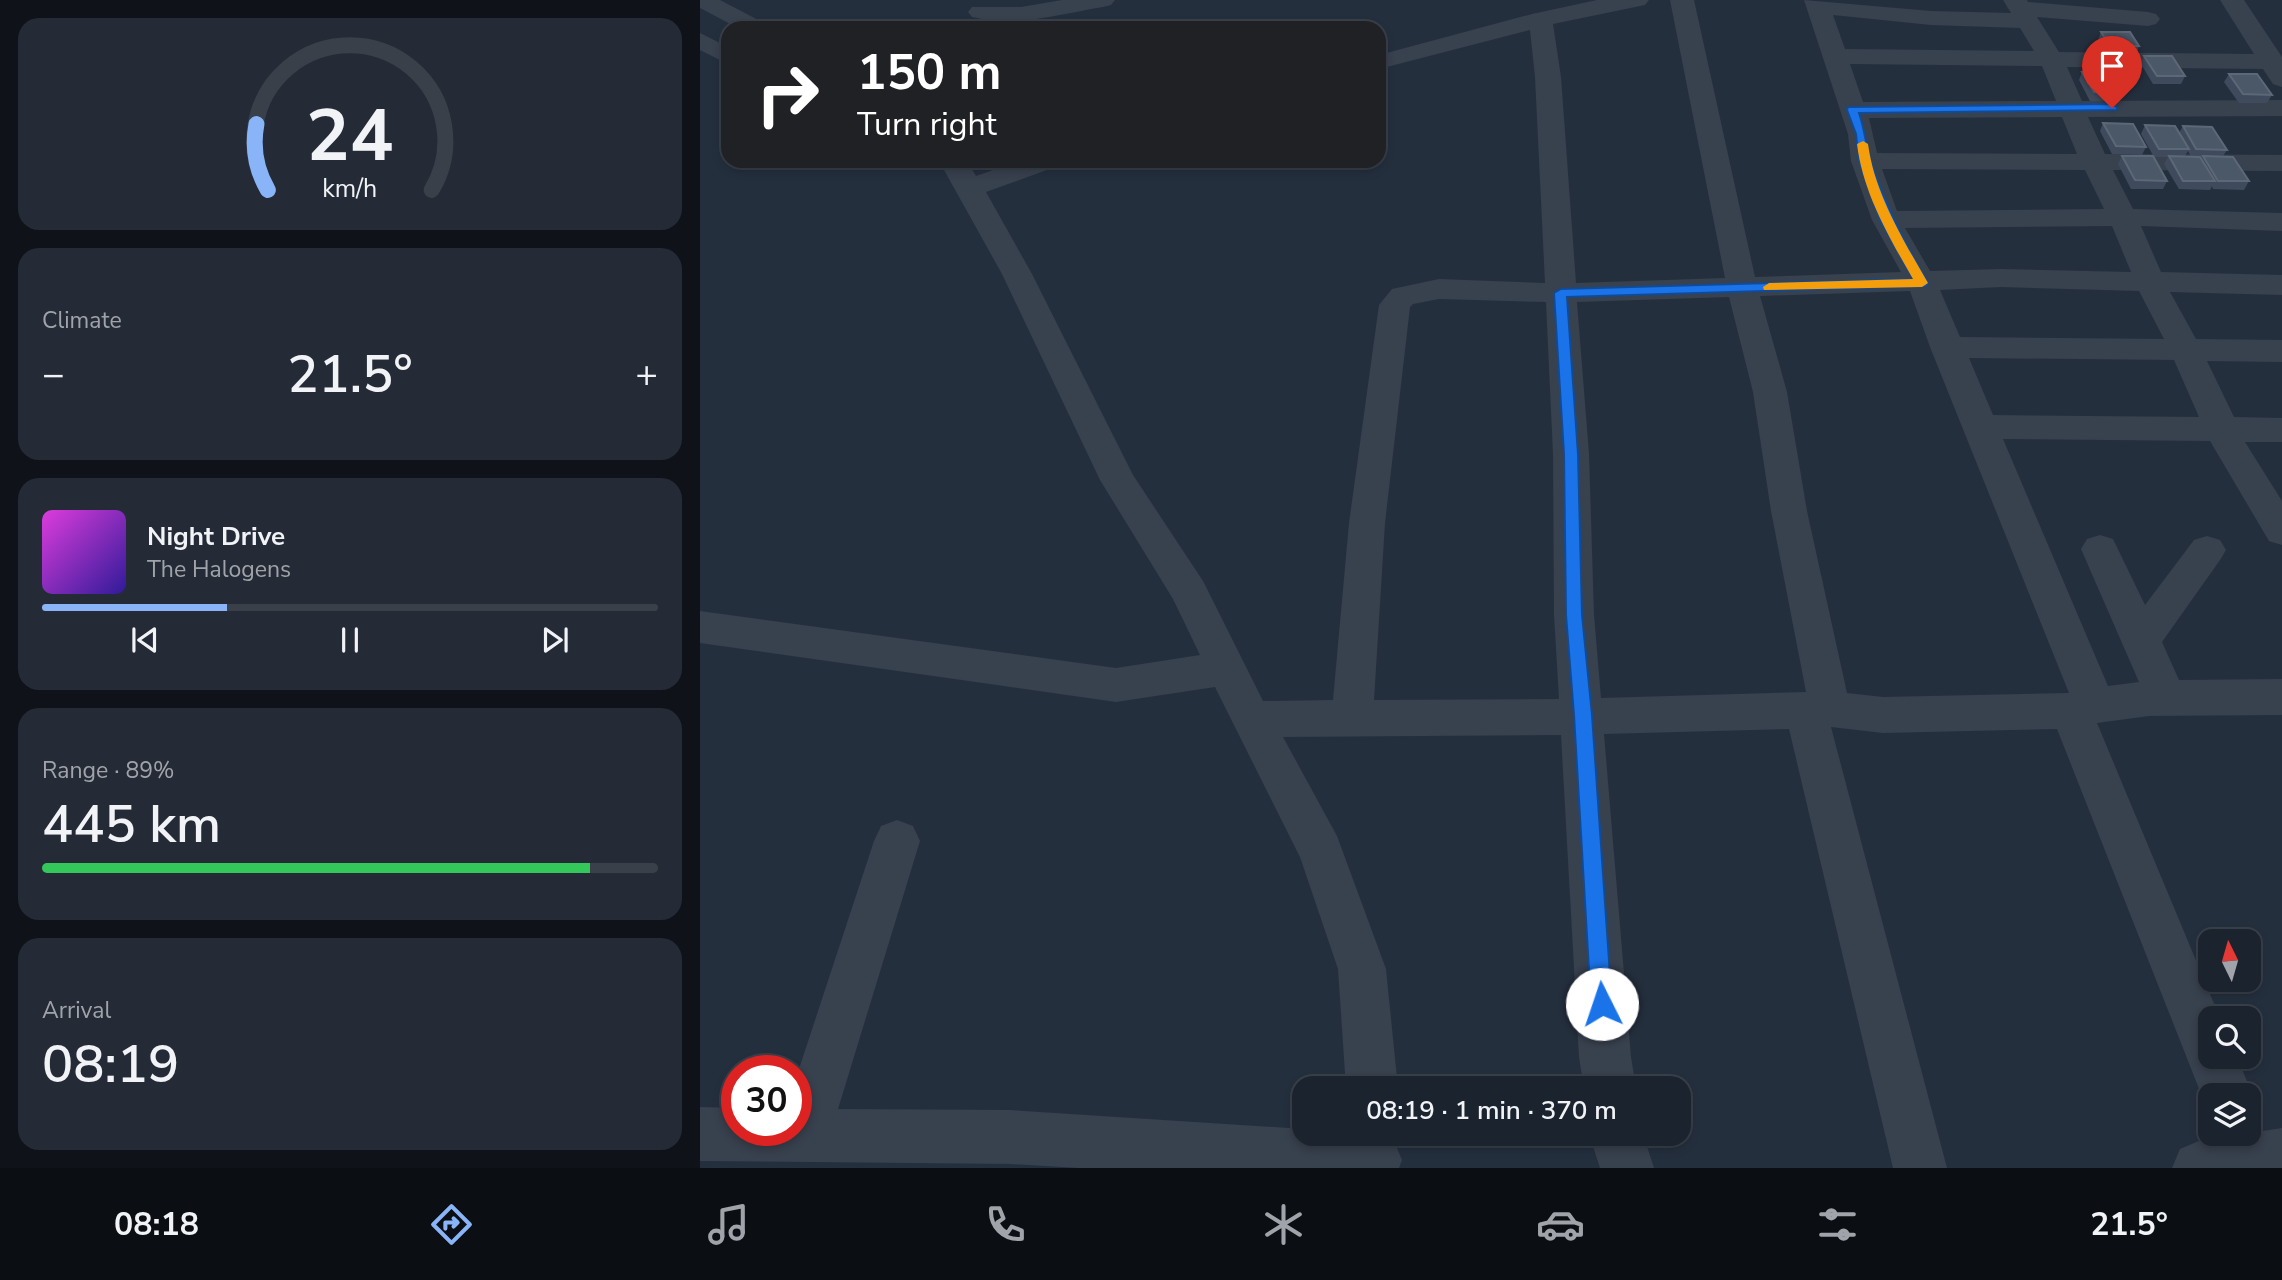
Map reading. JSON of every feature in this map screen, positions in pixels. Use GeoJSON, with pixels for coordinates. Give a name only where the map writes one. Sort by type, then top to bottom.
{"type":"FeatureCollection","features":[{"type":"Feature","properties":{"kind":"street"},"geometry":{"type":"LineString","coordinates":[[702,0],[742,21]]}},
{"type":"Feature","properties":{"kind":"street"},"geometry":{"type":"LineString","coordinates":[[969,12],[1021,14],[1103,0]]}},
{"type":"Feature","properties":{"kind":"street"},"geometry":{"type":"LineString","coordinates":[[1386,60],[1540,19],[1637,0]]}},
{"type":"Feature","properties":{"kind":"street"},"geometry":{"type":"LineString","coordinates":[[1682,0],[1742,288],[1770,392],[1818,710],[1920,1168]]}},
{"type":"Feature","properties":{"kind":"street"},"geometry":{"type":"LineString","coordinates":[[2232,0],[2274,56]]}},
{"type":"Feature","properties":{"kind":"street"},"geometry":{"type":"LineString","coordinates":[[2148,19],[2106,13],[2021,10],[1931,18],[1818,4],[1861,134],[1865,161],[1886,220],[1922,283],[1946,347],[1982,427],[2198,1021]]}},
{"type":"Feature","properties":{"kind":"street"},"geometry":{"type":"LineString","coordinates":[[2021,10],[2052,61],[2094,162],[2124,219],[2150,282],[2242,470],[2271,495],[2282,531]]}},
{"type":"Feature","properties":{"kind":"street"},"geometry":{"type":"LineString","coordinates":[[1021,14],[1031,21]]}},
{"type":"Feature","properties":{"kind":"street"},"geometry":{"type":"LineString","coordinates":[[1540,19],[1548,77],[1571,454],[1574,615],[1607,1076]]}},
{"type":"Feature","properties":{"kind":"street"},"geometry":{"type":"LineString","coordinates":[[700,40],[721,54]]}},
{"type":"Feature","properties":{"kind":"street"},"geometry":{"type":"LineString","coordinates":[[1834,56],[2052,61],[2274,56]]}},
{"type":"Feature","properties":{"kind":"street"},"geometry":{"type":"LineString","coordinates":[[700,69],[721,61]]}},
{"type":"Feature","properties":{"kind":"street"},"geometry":{"type":"LineString","coordinates":[[1852,110],[2282,108]]}},
{"type":"Feature","properties":{"kind":"street"},"geometry":{"type":"LineString","coordinates":[[1865,161],[2282,163]]}},
{"type":"Feature","properties":{"kind":"street"},"geometry":{"type":"LineString","coordinates":[[1000,168],[961,174],[1017,274],[1118,480],[1189,592],[1251,719],[1321,851],[1363,969],[1371,1076]]}},
{"type":"Feature","properties":{"kind":"street"},"geometry":{"type":"LineString","coordinates":[[1886,220],[2146,217],[2282,222]]}},
{"type":"Feature","properties":{"kind":"street"},"geometry":{"type":"LineString","coordinates":[[1352,718],[1367,523],[1395,305],[1403,296],[1440,289],[1561,293],[1922,283],[2001,278],[2282,285]]}},
{"type":"Feature","properties":{"kind":"street"},"geometry":{"type":"LineString","coordinates":[[1946,347],[2282,351]]}},
{"type":"Feature","properties":{"kind":"street"},"geometry":{"type":"LineString","coordinates":[[1982,427],[2222,427],[2282,430]]}},
{"type":"Feature","properties":{"kind":"street"},"geometry":{"type":"LineString","coordinates":[[2100,549],[2168,700]]}},
{"type":"Feature","properties":{"kind":"street"},"geometry":{"type":"LineString","coordinates":[[2141,640],[2207,550]]}},
{"type":"Feature","properties":{"kind":"street"},"geometry":{"type":"LineString","coordinates":[[700,627],[1116,684],[1226,668]]}},
{"type":"Feature","properties":{"kind":"street"},"geometry":{"type":"LineString","coordinates":[[1251,719],[1664,716],[1818,710],[1883,715],[2083,708],[2168,700],[2282,698]]}},
{"type":"Feature","properties":{"kind":"street"},"geometry":{"type":"LineString","coordinates":[[812,1110],[897,841]]}},
{"type":"Feature","properties":{"kind":"street"},"geometry":{"type":"LineString","coordinates":[[700,1134],[721,1134]]}},
{"type":"Feature","properties":{"kind":"street"},"geometry":{"type":"LineString","coordinates":[[812,1136],[1008,1153],[1375,1154]]}},
{"type":"Feature","properties":{"kind":"street"},"geometry":{"type":"LineString","coordinates":[[1620,1146],[1627,1168]]}},
{"type":"Feature","properties":{"kind":"street"},"geometry":{"type":"LineString","coordinates":[[2199,1168],[2259,1150]]}},
{"type":"Feature","properties":{"kind":"building"},"geometry":{"type":"Polygon","coordinates":[[[2101,32],[2130,32],[2139,46],[2110,46],[2101,32]]]}},
{"type":"Feature","properties":{"kind":"building"},"geometry":{"type":"Polygon","coordinates":[[[2144,56],[2172,56],[2185,76],[2157,76],[2144,56]]]}},
{"type":"Feature","properties":{"kind":"building"},"geometry":{"type":"Polygon","coordinates":[[[2082,72],[2110,72],[2122,93],[2094,92],[2082,72]]]}},
{"type":"Feature","properties":{"kind":"building"},"geometry":{"type":"Polygon","coordinates":[[[2229,74],[2257,74],[2272,95],[2243,94],[2229,74]]]}},
{"type":"Feature","properties":{"kind":"building"},"geometry":{"type":"Polygon","coordinates":[[[2103,123],[2133,124],[2146,147],[2116,146],[2103,123]]]}},
{"type":"Feature","properties":{"kind":"building"},"geometry":{"type":"Polygon","coordinates":[[[2145,125],[2175,126],[2189,149],[2159,149],[2145,125]]]}},
{"type":"Feature","properties":{"kind":"building"},"geometry":{"type":"Polygon","coordinates":[[[2183,126],[2212,127],[2227,150],[2196,149],[2183,126]]]}},
{"type":"Feature","properties":{"kind":"building"},"geometry":{"type":"Polygon","coordinates":[[[2122,156],[2153,156],[2167,181],[2135,180],[2122,156]]]}},
{"type":"Feature","properties":{"kind":"building"},"geometry":{"type":"Polygon","coordinates":[[[2169,156],[2200,157],[2215,181],[2183,181],[2169,156]]]}},
{"type":"Feature","properties":{"kind":"building"},"geometry":{"type":"Polygon","coordinates":[[[2203,156],[2233,157],[2249,181],[2218,181],[2203,156]]]}},
{"type":"Feature","properties":{"kind":"slow traffic"},"geometry":{"type":"LineString","coordinates":[[1769,287],[1922,283],[1886,220],[1865,161],[1863,144]]}},
{"type":"Feature","properties":{"kind":"route"},"geometry":{"type":"LineString","coordinates":[[1602,1004],[1574,615],[1571,454],[1561,293],[1922,283],[1886,220],[1865,161],[1861,134],[1852,110],[1952,107],[2112,108]]}}]}
